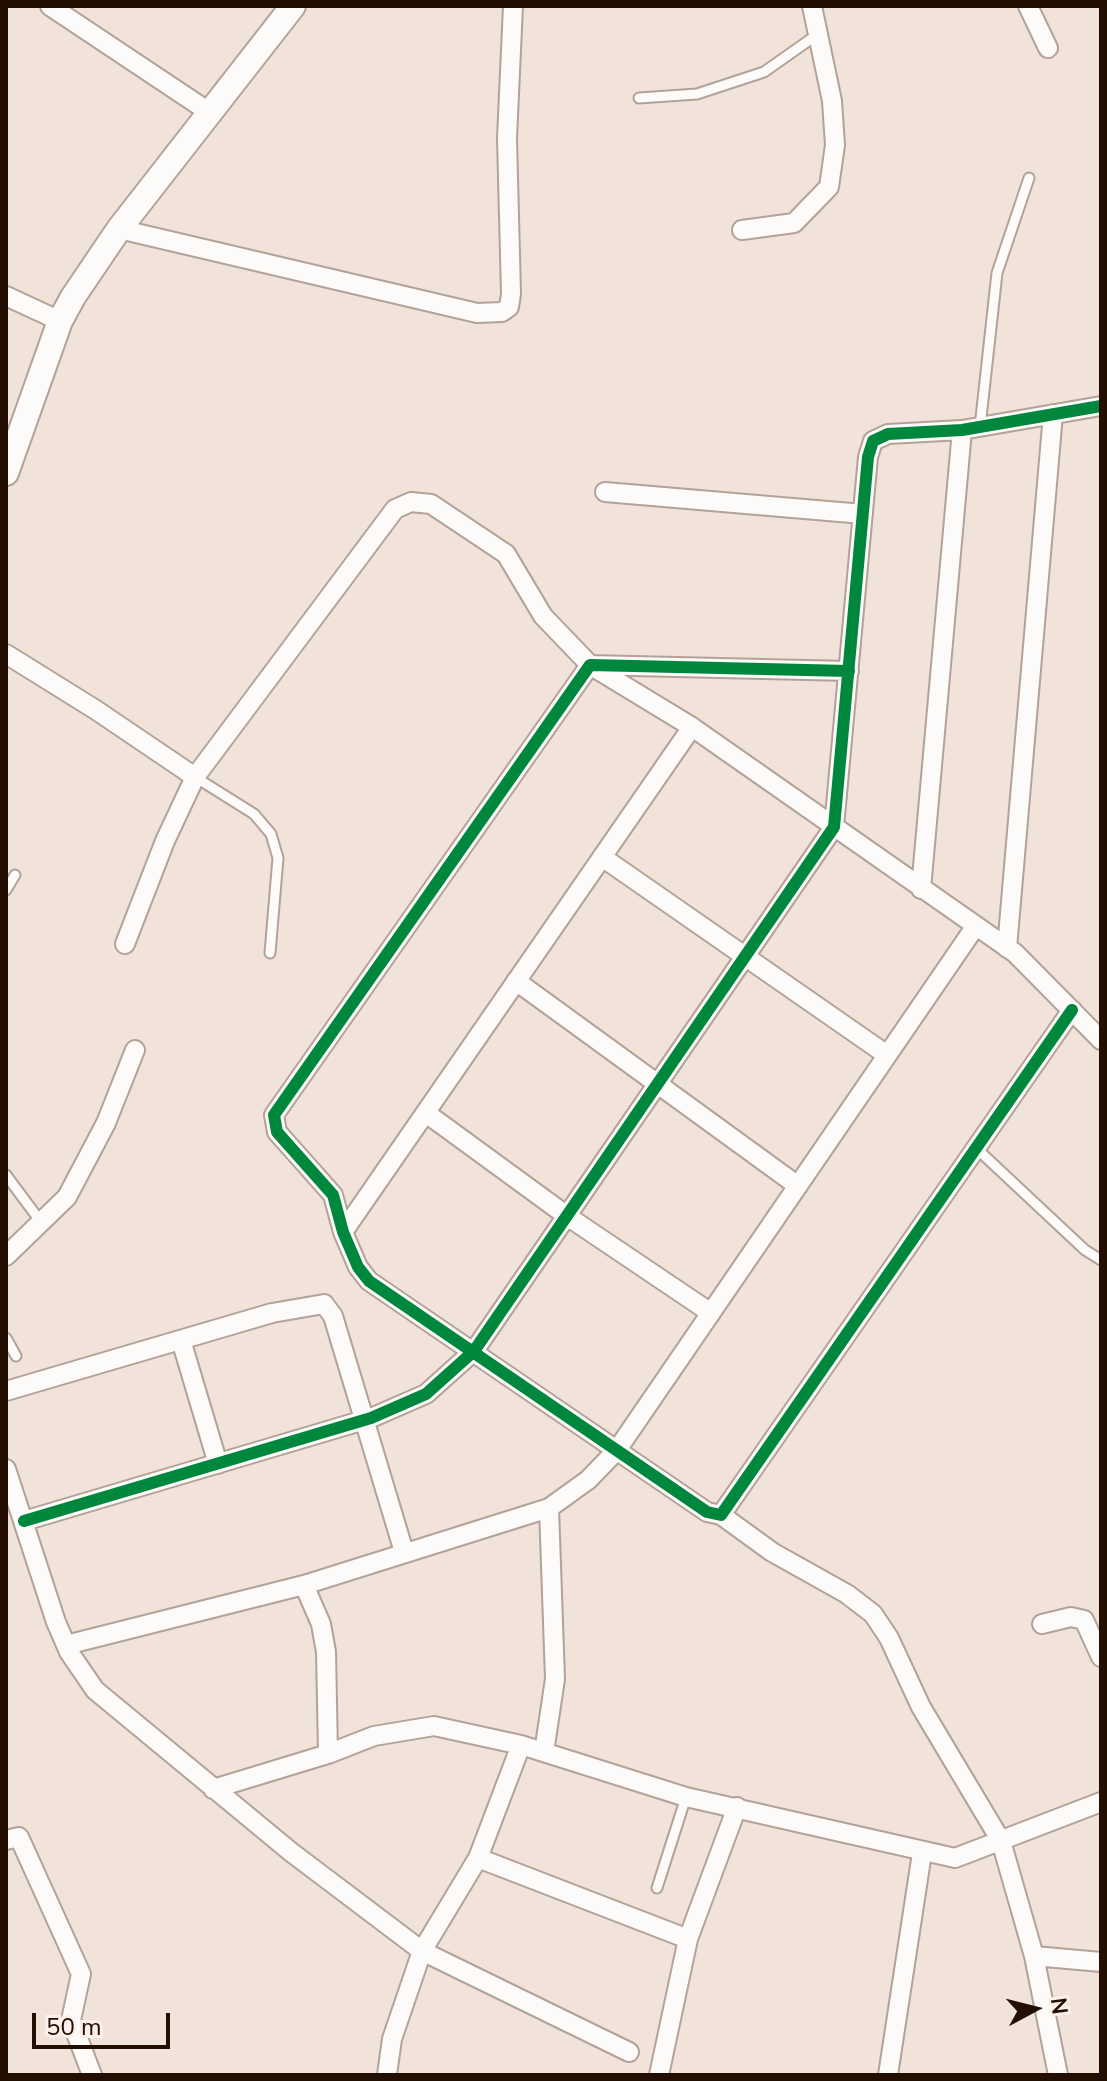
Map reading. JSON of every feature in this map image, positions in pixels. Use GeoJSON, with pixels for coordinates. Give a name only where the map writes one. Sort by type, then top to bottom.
{"type":"FeatureCollection","features":[{"type":"Feature","properties":{"kind":"street"},"geometry":{"type":"LineString","coordinates":[[50,6],[209,112]]}},
{"type":"Feature","properties":{"kind":"street"},"geometry":{"type":"LineString","coordinates":[[6,473],[60,321],[119,229],[293,6]]}},
{"type":"Feature","properties":{"kind":"street"},"geometry":{"type":"LineString","coordinates":[[119,229],[477,313],[502,312],[509,307],[511,294],[507,138],[513,6]]}},
{"type":"Feature","properties":{"kind":"street"},"geometry":{"type":"LineString","coordinates":[[742,230],[794,223],[829,187],[835,145],[832,101],[812,6]]}},
{"type":"Feature","properties":{"kind":"street"},"geometry":{"type":"LineString","coordinates":[[1028,6],[1048,48]]}},
{"type":"Feature","properties":{"kind":"street"},"geometry":{"type":"LineString","coordinates":[[6,296],[60,321]]}},
{"type":"Feature","properties":{"kind":"street"},"geometry":{"type":"LineString","coordinates":[[24,1521],[366,1420],[426,1394],[474,1351],[834,827],[863,514],[873,441],[888,434],[971,429],[1101,406]]}},
{"type":"Feature","properties":{"kind":"street"},"geometry":{"type":"LineString","coordinates":[[1007,948],[1053,414]]}},
{"type":"Feature","properties":{"kind":"street"},"geometry":{"type":"LineString","coordinates":[[921,889],[971,429]]}},
{"type":"Feature","properties":{"kind":"street"},"geometry":{"type":"LineString","coordinates":[[605,492],[863,514]]}},
{"type":"Feature","properties":{"kind":"street"},"geometry":{"type":"LineString","coordinates":[[125,944],[165,841],[195,777],[395,509],[411,502],[431,504],[506,554],[543,616],[590,665],[692,727],[1007,948],[1101,1040]]}},
{"type":"Feature","properties":{"kind":"street"},"geometry":{"type":"LineString","coordinates":[[6,654],[195,777]]}},
{"type":"Feature","properties":{"kind":"street"},"geometry":{"type":"LineString","coordinates":[[590,665],[849,671]]}},
{"type":"Feature","properties":{"kind":"street"},"geometry":{"type":"LineString","coordinates":[[590,665],[274,1115],[277,1132],[333,1195],[343,1232],[358,1267],[369,1281],[712,1515],[721,1515],[772,1552],[847,1594],[873,1614],[889,1638],[921,1707],[1001,1841],[1034,1956],[1058,2075]]}},
{"type":"Feature","properties":{"kind":"street"},"geometry":{"type":"LineString","coordinates":[[343,1232],[692,727]]}},
{"type":"Feature","properties":{"kind":"street"},"geometry":{"type":"LineString","coordinates":[[602,857],[887,1055]]}},
{"type":"Feature","properties":{"kind":"street"},"geometry":{"type":"LineString","coordinates":[[66,1645],[304,1585],[549,1508],[588,1480],[617,1450],[975,927]]}},
{"type":"Feature","properties":{"kind":"street"},"geometry":{"type":"LineString","coordinates":[[516,981],[798,1186]]}},
{"type":"Feature","properties":{"kind":"street"},"geometry":{"type":"LineString","coordinates":[[721,1515],[1072,1010]]}},
{"type":"Feature","properties":{"kind":"street"},"geometry":{"type":"LineString","coordinates":[[6,1256],[67,1197],[106,1123],[135,1050]]}},
{"type":"Feature","properties":{"kind":"street"},"geometry":{"type":"LineString","coordinates":[[426,1113],[567,1216],[711,1313]]}},
{"type":"Feature","properties":{"kind":"street"},"geometry":{"type":"LineString","coordinates":[[6,1391],[272,1313],[324,1304],[333,1316],[404,1552]]}},
{"type":"Feature","properties":{"kind":"street"},"geometry":{"type":"LineString","coordinates":[[181,1340],[218,1464]]}},
{"type":"Feature","properties":{"kind":"street"},"geometry":{"type":"LineString","coordinates":[[6,1469],[66,1645],[95,1690],[213,1789],[422,1951],[629,2052]]}},
{"type":"Feature","properties":{"kind":"street"},"geometry":{"type":"LineString","coordinates":[[544,1752],[555,1679],[549,1508]]}},
{"type":"Feature","properties":{"kind":"street"},"geometry":{"type":"LineString","coordinates":[[304,1585],[321,1624],[326,1652],[328,1754]]}},
{"type":"Feature","properties":{"kind":"street"},"geometry":{"type":"LineString","coordinates":[[1042,1624],[1071,1617],[1084,1620],[1101,1657]]}},
{"type":"Feature","properties":{"kind":"street"},"geometry":{"type":"LineString","coordinates":[[213,1789],[328,1754],[374,1736],[434,1726],[521,1745],[686,1797],[922,1853],[955,1858],[1101,1802]]}},
{"type":"Feature","properties":{"kind":"street"},"geometry":{"type":"LineString","coordinates":[[387,2075],[392,2039],[422,1951],[478,1858],[521,1745]]}},
{"type":"Feature","properties":{"kind":"street"},"geometry":{"type":"LineString","coordinates":[[659,2075],[688,1939],[737,1807]]}},
{"type":"Feature","properties":{"kind":"street"},"geometry":{"type":"LineString","coordinates":[[6,1840],[19,1837],[39,1874],[81,1974],[71,2020],[92,2075]]}},
{"type":"Feature","properties":{"kind":"street"},"geometry":{"type":"LineString","coordinates":[[888,2075],[922,1853]]}},
{"type":"Feature","properties":{"kind":"street"},"geometry":{"type":"LineString","coordinates":[[478,1858],[688,1939]]}},
{"type":"Feature","properties":{"kind":"street"},"geometry":{"type":"LineString","coordinates":[[1034,1956],[1101,1962]]}},
{"type":"Feature","properties":{"kind":"lane"},"geometry":{"type":"LineString","coordinates":[[639,98],[697,94],[764,72],[818,34]]}},
{"type":"Feature","properties":{"kind":"lane"},"geometry":{"type":"LineString","coordinates":[[971,429],[997,273],[1029,178]]}},
{"type":"Feature","properties":{"kind":"lane"},"geometry":{"type":"LineString","coordinates":[[195,777],[254,814],[271,834],[278,858],[270,953]]}},
{"type":"Feature","properties":{"kind":"lane"},"geometry":{"type":"LineString","coordinates":[[6,890],[15,875]]}},
{"type":"Feature","properties":{"kind":"lane"},"geometry":{"type":"LineString","coordinates":[[976,1148],[1085,1250],[1101,1260]]}},
{"type":"Feature","properties":{"kind":"lane"},"geometry":{"type":"LineString","coordinates":[[6,1175],[41,1222]]}},
{"type":"Feature","properties":{"kind":"lane"},"geometry":{"type":"LineString","coordinates":[[6,1338],[16,1356]]}},
{"type":"Feature","properties":{"kind":"lane"},"geometry":{"type":"LineString","coordinates":[[657,1888],[686,1797]]}},
{"type":"Feature","properties":{"kind":"cycle path"},"geometry":{"type":"LineString","coordinates":[[24,1521],[371,1418],[426,1394],[474,1351],[834,827],[868,457],[873,441],[888,434],[962,430],[1101,406]]}},
{"type":"Feature","properties":{"kind":"cycle path"},"geometry":{"type":"LineString","coordinates":[[849,671],[590,665],[274,1115],[277,1132],[333,1195],[343,1232],[358,1267],[369,1281],[707,1512],[721,1515],[1072,1010]]}}]}
